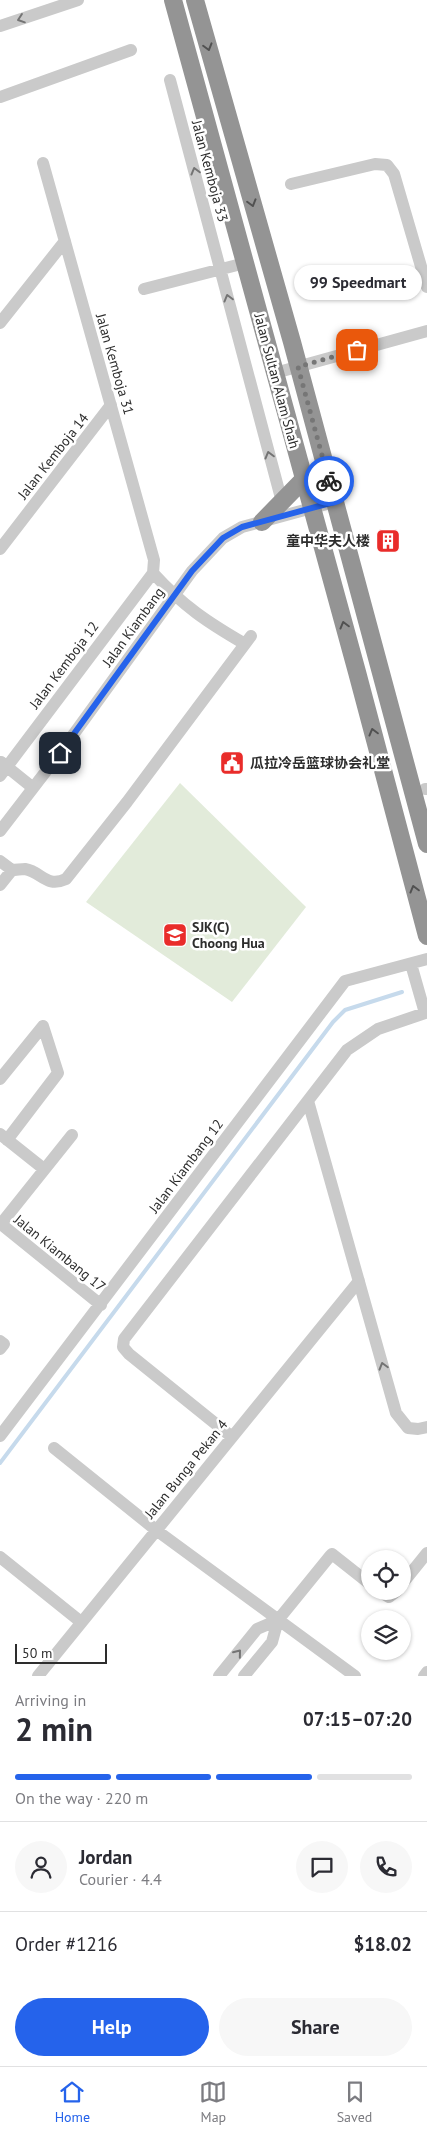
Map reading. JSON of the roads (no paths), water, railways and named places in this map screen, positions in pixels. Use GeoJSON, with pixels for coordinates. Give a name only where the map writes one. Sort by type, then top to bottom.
{"type":"FeatureCollection","features":[{"type":"Feature","properties":{"kind":"highway","name":"Jalan Sultan Alam Shah"},"geometry":{"type":"LineString","coordinates":[[173,0],[427,936]]}},
{"type":"Feature","properties":{"kind":"highway","name":"Jalan Sultan Alam Shah"},"geometry":{"type":"LineString","coordinates":[[195,0],[298,367],[427,844]]}},
{"type":"Feature","properties":{"kind":"highway"},"geometry":{"type":"LineString","coordinates":[[262,522],[304,479]]}},
{"type":"Feature","properties":{"kind":"street"},"geometry":{"type":"LineString","coordinates":[[0,26],[78,0]]}},
{"type":"Feature","properties":{"kind":"street"},"geometry":{"type":"LineString","coordinates":[[0,97],[132,50]]}},
{"type":"Feature","properties":{"kind":"street","name":"Jalan Kemboja 33"},"geometry":{"type":"LineString","coordinates":[[170,80],[282,502]]}},
{"type":"Feature","properties":{"kind":"street","name":"Jalan Kemboja 31"},"geometry":{"type":"LineString","coordinates":[[43,163],[154,560],[152,573]]}},
{"type":"Feature","properties":{"kind":"street"},"geometry":{"type":"LineString","coordinates":[[291,184],[375,164],[387,165],[394,174],[427,287]]}},
{"type":"Feature","properties":{"kind":"street"},"geometry":{"type":"LineString","coordinates":[[0,323],[65,241]]}},
{"type":"Feature","properties":{"kind":"street"},"geometry":{"type":"LineString","coordinates":[[144,289],[245,263]]}},
{"type":"Feature","properties":{"kind":"street"},"geometry":{"type":"LineString","coordinates":[[275,373],[427,331]]}},
{"type":"Feature","properties":{"kind":"street","name":"Jalan Kemboja 14"},"geometry":{"type":"LineString","coordinates":[[0,549],[110,405]]}},
{"type":"Feature","properties":{"kind":"street","name":"Jalan Kiambang"},"geometry":{"type":"LineString","coordinates":[[0,831],[60,753],[192,571],[223,538],[242,527],[334,502]]}},
{"type":"Feature","properties":{"kind":"street"},"geometry":{"type":"LineString","coordinates":[[0,861],[12,870],[25,869],[50,882],[58,883],[66,879],[248,640],[199,616],[174,596],[152,573]]}},
{"type":"Feature","properties":{"kind":"street","name":"Jalan Kemboja 12"},"geometry":{"type":"LineString","coordinates":[[2,768],[152,573]]}},
{"type":"Feature","properties":{"kind":"street"},"geometry":{"type":"LineString","coordinates":[[358,678],[380,672]]}},
{"type":"Feature","properties":{"kind":"street"},"geometry":{"type":"LineString","coordinates":[[2,768],[32,787]]}},
{"type":"Feature","properties":{"kind":"street"},"geometry":{"type":"LineString","coordinates":[[0,885],[12,870]]}},
{"type":"Feature","properties":{"kind":"street","name":"Jalan Kiambang 12"},"geometry":{"type":"LineString","coordinates":[[0,1436],[345,981],[427,960]]}},
{"type":"Feature","properties":{"kind":"street"},"geometry":{"type":"LineString","coordinates":[[232,1437],[129,1354],[123,1348],[124,1338],[347,1050],[378,1029],[425,1013],[411,964]]}},
{"type":"Feature","properties":{"kind":"street"},"geometry":{"type":"LineString","coordinates":[[0,1079],[43,1026],[58,1074],[4,1137],[44,1169]]}},
{"type":"Feature","properties":{"kind":"street"},"geometry":{"type":"LineString","coordinates":[[308,1102],[396,1413],[408,1428],[418,1429],[427,1427]]}},
{"type":"Feature","properties":{"kind":"street"},"geometry":{"type":"LineString","coordinates":[[0,1224],[72,1135]]}},
{"type":"Feature","properties":{"kind":"street","name":"Jalan Kiambang 17"},"geometry":{"type":"LineString","coordinates":[[0,1224],[100,1305]]}},
{"type":"Feature","properties":{"kind":"street","name":"Jalan Bunga Pekan 4"},"geometry":{"type":"LineString","coordinates":[[38,1676],[359,1281]]}},
{"type":"Feature","properties":{"kind":"street"},"geometry":{"type":"LineString","coordinates":[[54,1448],[156,1530],[355,1676]]}},
{"type":"Feature","properties":{"kind":"street"},"geometry":{"type":"LineString","coordinates":[[411,1573],[427,1553]]}},
{"type":"Feature","properties":{"kind":"street"},"geometry":{"type":"LineString","coordinates":[[244,1676],[272,1642],[278,1620],[332,1554],[361,1577]]}},
{"type":"Feature","properties":{"kind":"street"},"geometry":{"type":"LineString","coordinates":[[0,1557],[81,1622]]}},
{"type":"Feature","properties":{"kind":"street"},"geometry":{"type":"LineString","coordinates":[[219,1676],[256,1629],[278,1620]]}},
{"type":"Feature","properties":{"kind":"street"},"geometry":{"type":"LineString","coordinates":[[424,1676],[427,1672]]}},
{"type":"Feature","properties":{"kind":"waterway"},"geometry":{"type":"LineString","coordinates":[[0,1463],[333,1022],[345,1010],[402,992]]}},
{"type":"Feature","properties":{"kind":"place","name":"99 Speedmart"},"geometry":{"type":"Point","coordinates":[357,350]}},
{"type":"Feature","properties":{"kind":"place","name":"童中华夫人楼"},"geometry":{"type":"Point","coordinates":[388,541]}},
{"type":"Feature","properties":{"kind":"place","name":"瓜拉冷岳篮球协会礼堂"},"geometry":{"type":"Point","coordinates":[232,763]}},
{"type":"Feature","properties":{"kind":"place","name":"SJK(C) Choong Hua"},"geometry":{"type":"Point","coordinates":[175,935]}}]}
